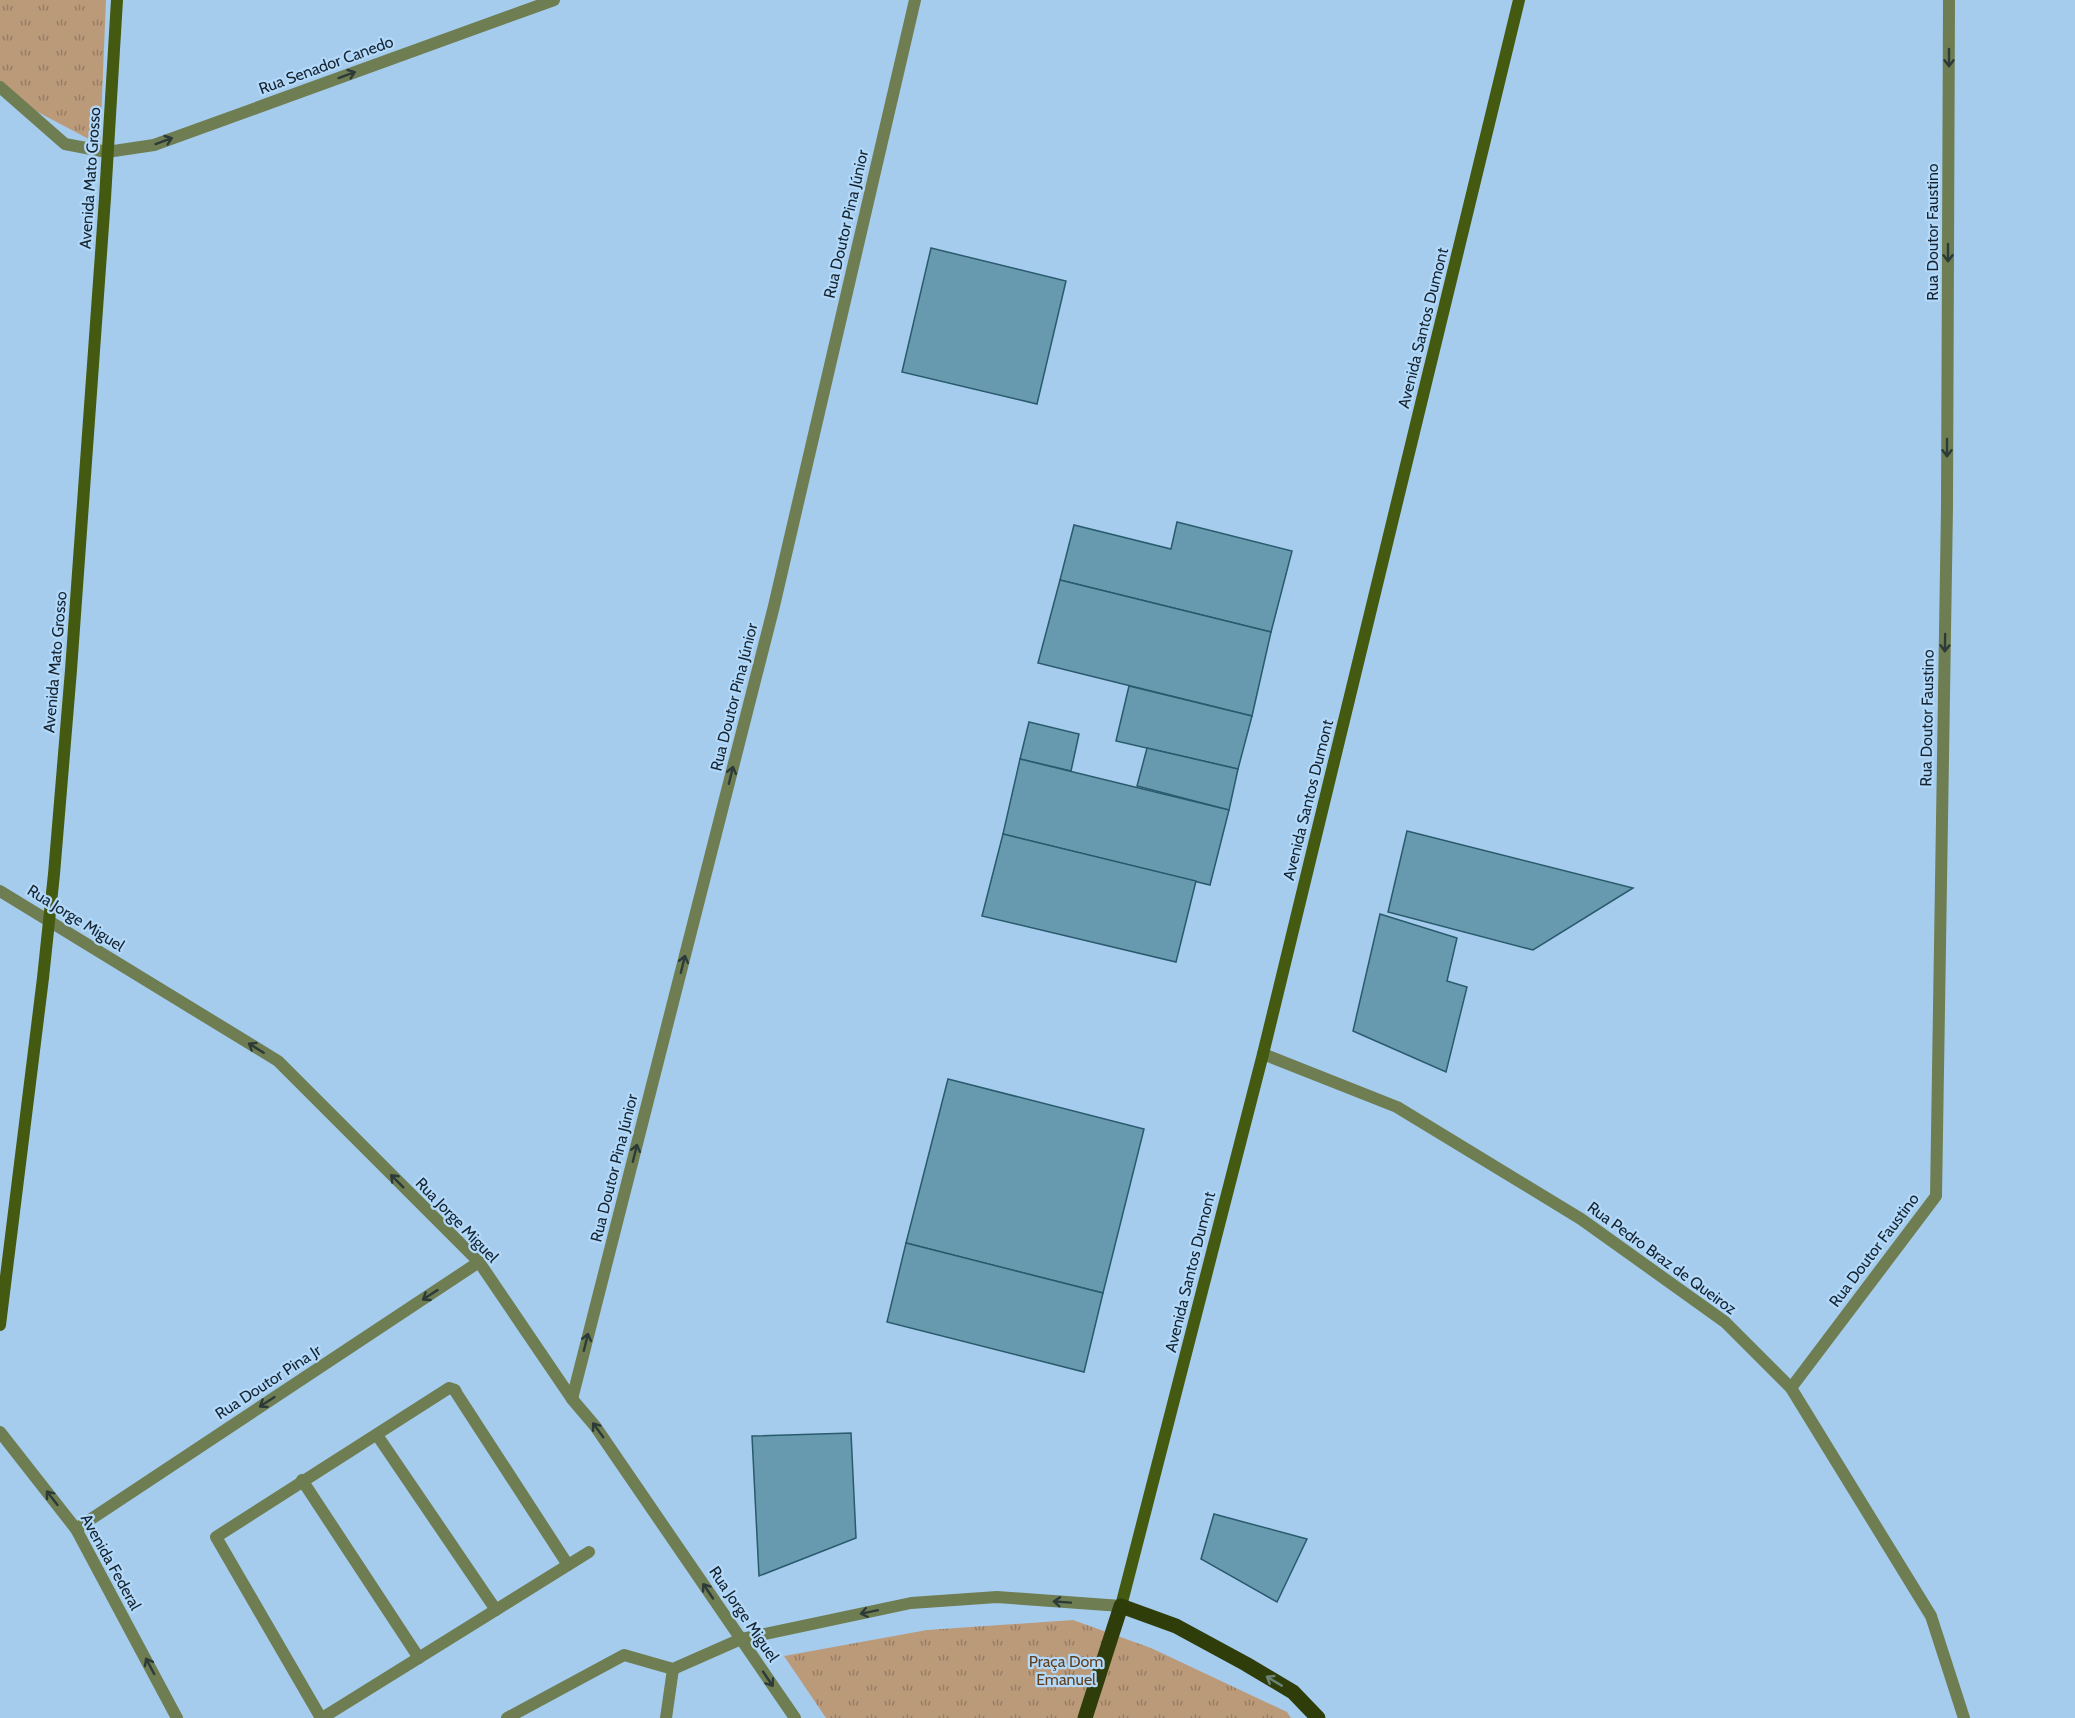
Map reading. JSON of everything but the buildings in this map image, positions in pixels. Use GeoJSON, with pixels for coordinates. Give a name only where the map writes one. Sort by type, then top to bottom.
{"type":"FeatureCollection","features":[{"type":"Feature","properties":{"kind":"main road"},"geometry":{"type":"LineString","coordinates":[[1084,1718],[1121,1606],[1176,1626],[1246,1664],[1293,1692],[1318,1718]]}},
{"type":"Feature","properties":{"kind":"street","name":"Avenida Mato Grosso"},"geometry":{"type":"LineString","coordinates":[[0,1319],[49,921],[72,658],[117,0]]}},
{"type":"Feature","properties":{"kind":"street","name":"Rua Senador Canedo"},"geometry":{"type":"LineString","coordinates":[[0,87],[65,144],[106,152],[154,145],[554,0]]}},
{"type":"Feature","properties":{"kind":"street","name":"Rua Doutor Pina Júnior"},"geometry":{"type":"LineString","coordinates":[[572,1399],[774,606],[915,0]]}},
{"type":"Feature","properties":{"kind":"street","name":"Avenida Santos Dumont"},"geometry":{"type":"LineString","coordinates":[[1121,1606],[1263,1054],[1519,0]]}},
{"type":"Feature","properties":{"kind":"street","name":"Rua Doutor Faustino"},"geometry":{"type":"LineString","coordinates":[[1791,1388],[1936,1196],[1947,495],[1949,0]]}},
{"type":"Feature","properties":{"kind":"street","name":"Rua Jorge Miguel"},"geometry":{"type":"LineString","coordinates":[[0,891],[278,1061],[479,1262],[572,1399],[595,1426],[795,1718]]}},
{"type":"Feature","properties":{"kind":"street","name":"Rua Pedro Braz de Queiroz"},"geometry":{"type":"LineString","coordinates":[[1263,1054],[1397,1107],[1581,1219],[1725,1322],[1791,1388],[1931,1616],[1964,1718]]}},
{"type":"Feature","properties":{"kind":"street","name":"Rua Doutor Pina Jr"},"geometry":{"type":"LineString","coordinates":[[76,1528],[479,1262]]}},
{"type":"Feature","properties":{"kind":"street"},"geometry":{"type":"LineString","coordinates":[[568,1565],[454,1390],[448,1388],[216,1537],[321,1718],[589,1552]]}},
{"type":"Feature","properties":{"kind":"street","name":"Avenida Federal"},"geometry":{"type":"LineString","coordinates":[[0,1432],[76,1528],[177,1718]]}},
{"type":"Feature","properties":{"kind":"street"},"geometry":{"type":"LineString","coordinates":[[377,1435],[496,1610]]}},
{"type":"Feature","properties":{"kind":"street"},"geometry":{"type":"LineString","coordinates":[[302,1480],[419,1658]]}},
{"type":"Feature","properties":{"kind":"street"},"geometry":{"type":"LineString","coordinates":[[507,1718],[624,1655],[673,1669],[741,1639],[910,1603],[997,1597],[1121,1606]]}},
{"type":"Feature","properties":{"kind":"street"},"geometry":{"type":"LineString","coordinates":[[666,1718],[673,1669]]}},
{"type":"Feature","properties":{"kind":"green space"},"geometry":{"type":"Polygon","coordinates":[[[0,0],[106,0],[100,145],[0,92],[0,0]]]}},
{"type":"Feature","properties":{"kind":"green space","name":"Praça Dom Emanuel"},"geometry":{"type":"Polygon","coordinates":[[[1073,1620],[1151,1648],[1287,1712],[1291,1718],[826,1718],[784,1656],[927,1630],[1073,1620]]]}}]}
